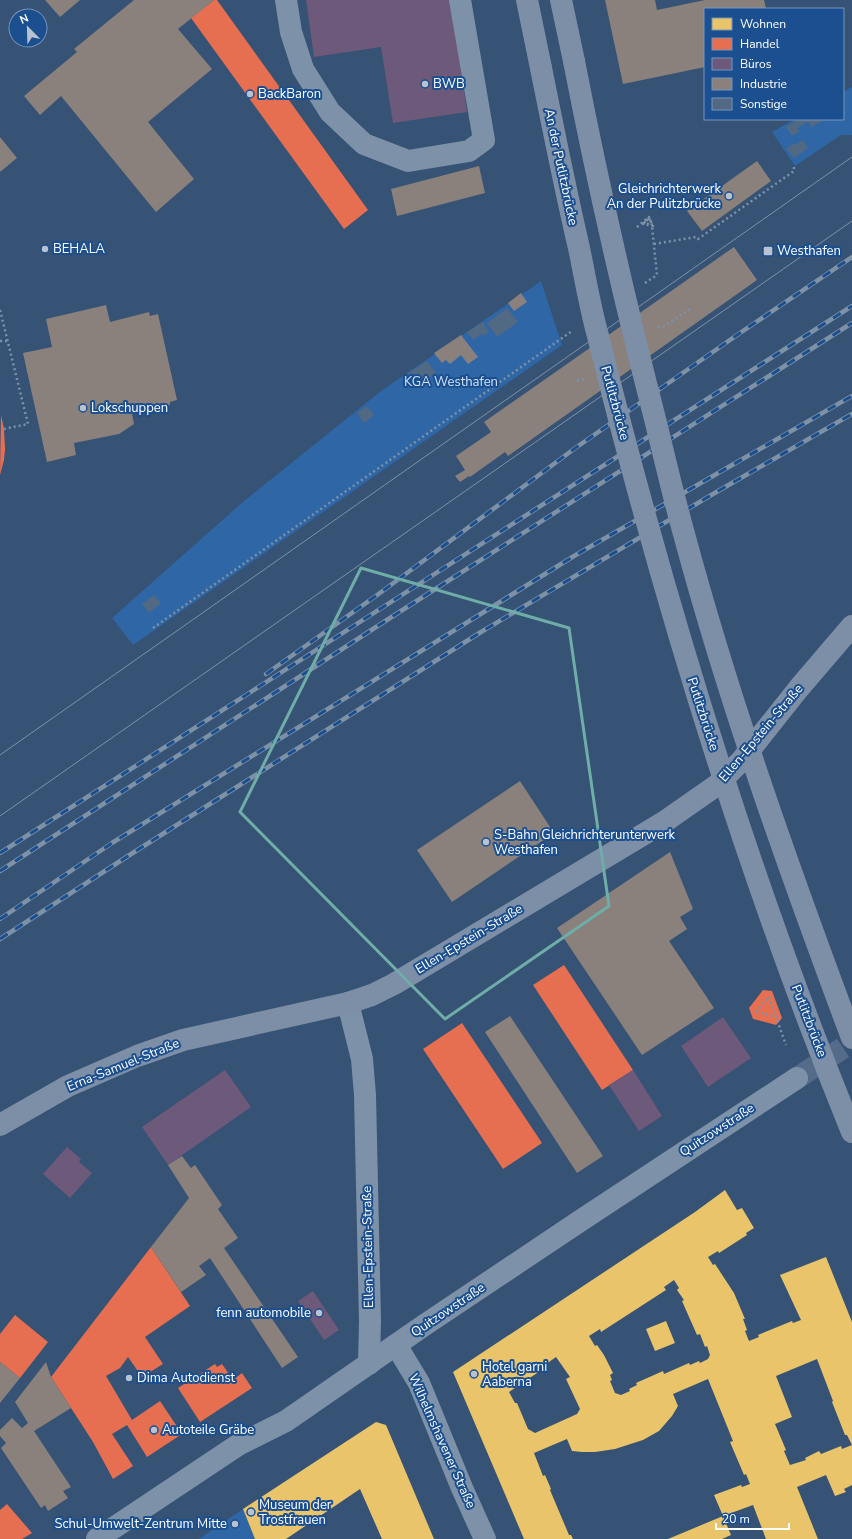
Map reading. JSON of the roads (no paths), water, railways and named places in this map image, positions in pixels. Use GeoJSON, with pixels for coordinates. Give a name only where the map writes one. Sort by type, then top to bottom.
{"type":"FeatureCollection","features":[{"type":"Feature","properties":{"kind":"main road","name":"An der Putlitzbrücke"},"geometry":{"type":"LineString","coordinates":[[527,0],[597,333]]}},
{"type":"Feature","properties":{"kind":"main road"},"geometry":{"type":"LineString","coordinates":[[561,0],[589,139],[629,315],[684,535],[726,677],[772,822],[852,1038]]}},
{"type":"Feature","properties":{"kind":"main road","name":"Putlitzbrücke"},"geometry":{"type":"LineString","coordinates":[[597,333],[653,547],[695,689],[774,926],[802,1004],[852,1132]]}},
{"type":"Feature","properties":{"kind":"main road","name":"Ellen-Epstein-Straße"},"geometry":{"type":"LineString","coordinates":[[348,1003],[394,984],[664,822],[717,785],[741,761],[799,688],[852,626]]}},
{"type":"Feature","properties":{"kind":"main road","name":"Erna-Samuel-Straße"},"geometry":{"type":"LineString","coordinates":[[0,1125],[68,1086],[137,1056],[183,1040],[348,1003]]}},
{"type":"Feature","properties":{"kind":"street"},"geometry":{"type":"LineString","coordinates":[[286,0],[291,32],[304,70],[330,112],[364,144],[408,161],[469,151],[484,140],[460,0]]}},
{"type":"Feature","properties":{"kind":"street","name":"Ellen-Epstein-Straße"},"geometry":{"type":"LineString","coordinates":[[348,1003],[362,1059],[365,1095],[370,1321],[369,1364]]}},
{"type":"Feature","properties":{"kind":"street","name":"Quitzowstraße"},"geometry":{"type":"LineString","coordinates":[[97,1539],[238,1445],[286,1421],[654,1171],[797,1078]]}},
{"type":"Feature","properties":{"kind":"street","name":"Wilhelmshavener Straße"},"geometry":{"type":"LineString","coordinates":[[396,1345],[419,1383],[462,1488],[485,1539]]}},
{"type":"Feature","properties":{"kind":"tunnel"},"geometry":{"type":"LineString","coordinates":[[797,1078],[852,1042]]}},
{"type":"Feature","properties":{"kind":"tram line"},"geometry":{"type":"LineString","coordinates":[[0,755],[852,157]]}},
{"type":"Feature","properties":{"kind":"tram line"},"geometry":{"type":"LineString","coordinates":[[0,816],[852,221]]}},
{"type":"Feature","properties":{"kind":"railway"},"geometry":{"type":"LineString","coordinates":[[266,674],[380,593],[574,449],[852,257]]}},
{"type":"Feature","properties":{"kind":"railway"},"geometry":{"type":"LineString","coordinates":[[0,853],[852,306]]}},
{"type":"Feature","properties":{"kind":"railway"},"geometry":{"type":"LineString","coordinates":[[0,871],[390,618],[852,323]]}},
{"type":"Feature","properties":{"kind":"railway"},"geometry":{"type":"LineString","coordinates":[[0,919],[112,843],[574,556],[852,396]]}},
{"type":"Feature","properties":{"kind":"railway"},"geometry":{"type":"LineString","coordinates":[[0,939],[481,632],[713,494],[852,414]]}},
{"type":"Feature","properties":{"kind":"place","name":"BWB"},"geometry":{"type":"Point","coordinates":[425,84]}},
{"type":"Feature","properties":{"kind":"place","name":"BackBaron"},"geometry":{"type":"Point","coordinates":[250,94]}},
{"type":"Feature","properties":{"kind":"place","name":"Gleichrichterwerk An der Pulitzbrücke"},"geometry":{"type":"Point","coordinates":[729,196]}},
{"type":"Feature","properties":{"kind":"place","name":"BEHALA"},"geometry":{"type":"Point","coordinates":[45,249]}},
{"type":"Feature","properties":{"kind":"place","name":"Westhafen"},"geometry":{"type":"Point","coordinates":[768,251]}},
{"type":"Feature","properties":{"kind":"place","name":"Lokschuppen"},"geometry":{"type":"Point","coordinates":[83,408]}},
{"type":"Feature","properties":{"kind":"place","name":"S-Bahn Gleichrichterunterwerk Westhafen"},"geometry":{"type":"Point","coordinates":[486,842]}},
{"type":"Feature","properties":{"kind":"place","name":"fenn automobile"},"geometry":{"type":"Point","coordinates":[319,1313]}},
{"type":"Feature","properties":{"kind":"place","name":"Hotel garni Aaberna"},"geometry":{"type":"Point","coordinates":[474,1374]}},
{"type":"Feature","properties":{"kind":"place","name":"Dima Autodienst"},"geometry":{"type":"Point","coordinates":[129,1378]}},
{"type":"Feature","properties":{"kind":"place","name":"Autoteile Gräbe"},"geometry":{"type":"Point","coordinates":[154,1430]}},
{"type":"Feature","properties":{"kind":"place","name":"Museum der Trostfrauen"},"geometry":{"type":"Point","coordinates":[251,1512]}},
{"type":"Feature","properties":{"kind":"place","name":"Schul-Umwelt-Zentrum Mitte"},"geometry":{"type":"Point","coordinates":[235,1524]}},
{"type":"Feature","properties":{"kind":"park label","name":"KGA Westhafen"},"geometry":{"type":"Point","coordinates":[451,382]}}]}
